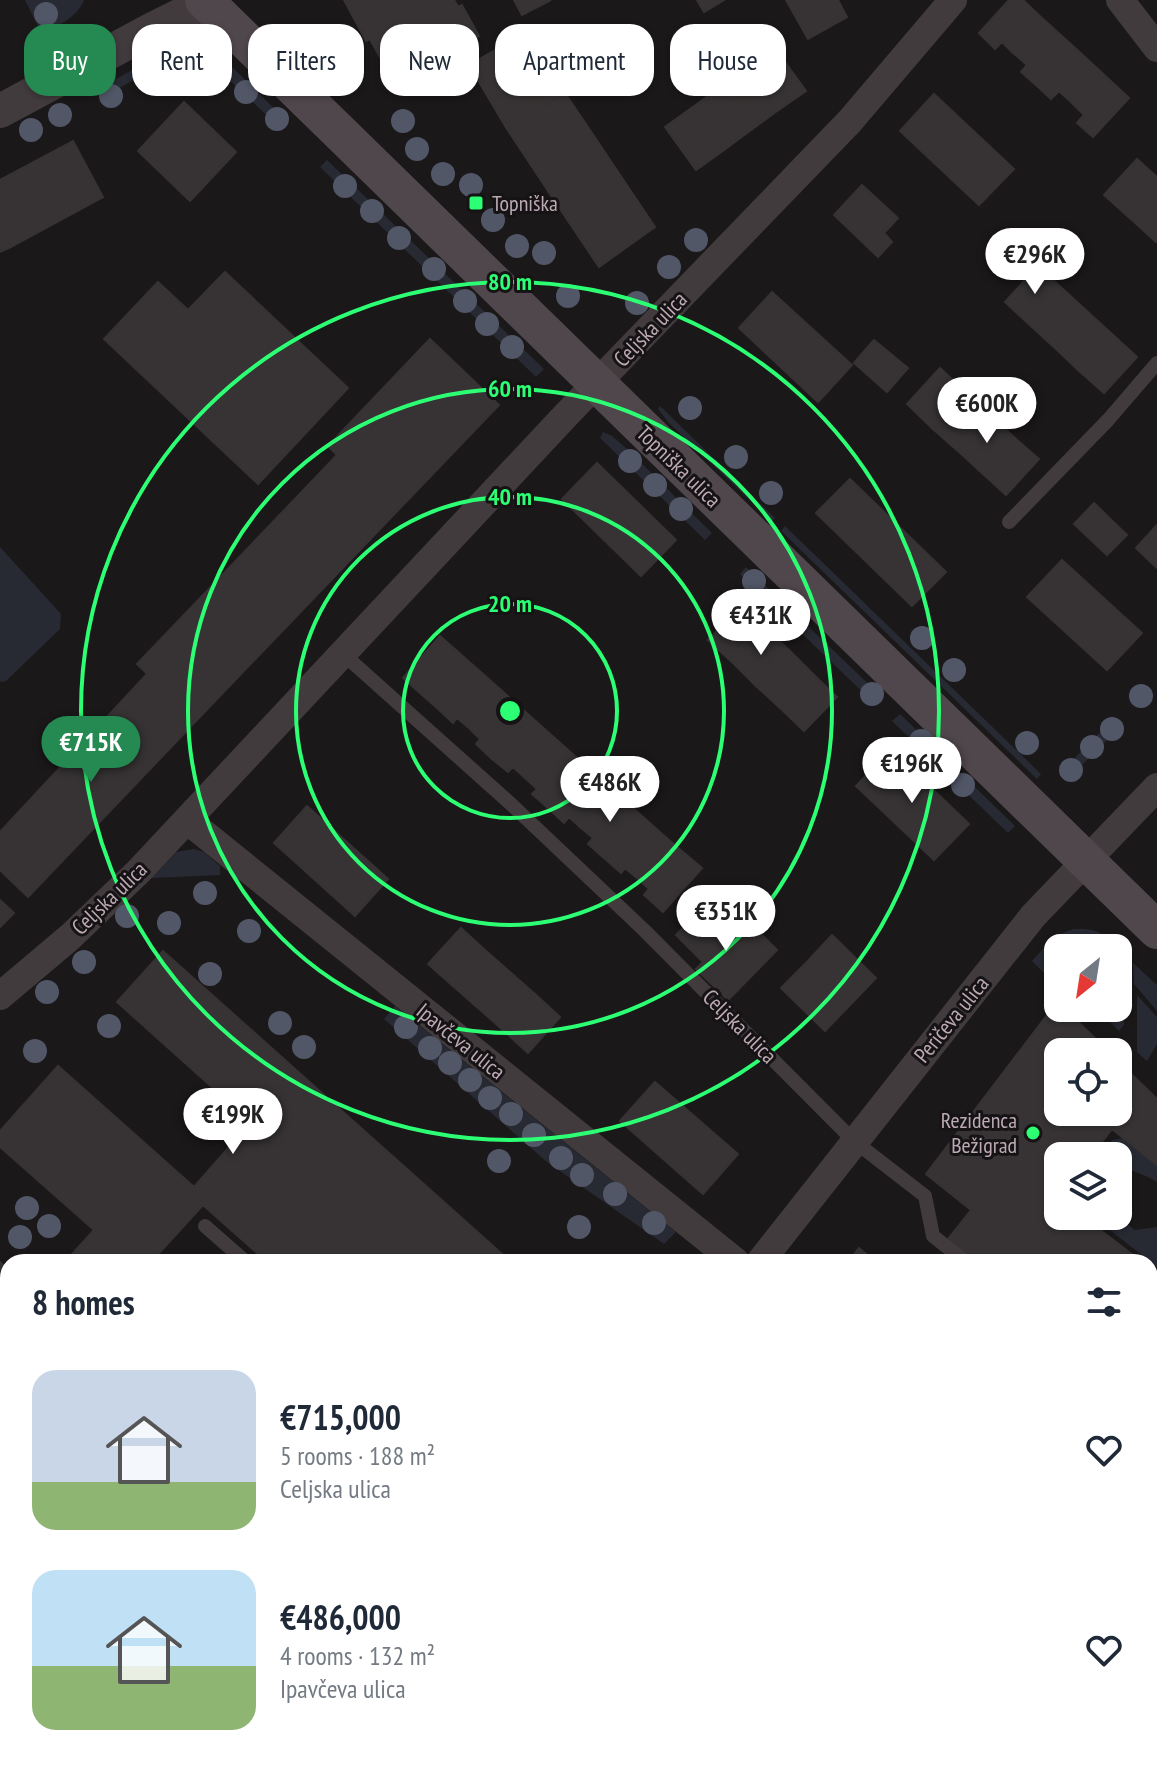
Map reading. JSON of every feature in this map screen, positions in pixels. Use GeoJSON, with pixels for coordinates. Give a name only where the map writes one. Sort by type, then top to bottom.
{"type":"FeatureCollection","features":[{"type":"Feature","properties":{"kind":"main road","name":"Topniška ulica"},"geometry":{"type":"LineString","coordinates":[[207,1],[596,385],[1157,930]]}},
{"type":"Feature","properties":{"kind":"street","name":"Celjska ulica"},"geometry":{"type":"LineString","coordinates":[[0,996],[70,937],[138,872],[596,385],[850,121],[953,0]]}},
{"type":"Feature","properties":{"kind":"street"},"geometry":{"type":"LineString","coordinates":[[1120,0],[1157,48]]}},
{"type":"Feature","properties":{"kind":"street"},"geometry":{"type":"LineString","coordinates":[[0,111],[207,1]]}},
{"type":"Feature","properties":{"kind":"street","name":"Peričeva ulica"},"geometry":{"type":"LineString","coordinates":[[766,1254],[1033,916],[1157,787]]}},
{"type":"Feature","properties":{"kind":"street","name":"Ipavčeva ulica"},"geometry":{"type":"LineString","coordinates":[[187,820],[726,1254]]}},
{"type":"Feature","properties":{"kind":"lane"},"geometry":{"type":"LineString","coordinates":[[1009,522],[1108,420],[1157,363]]}},
{"type":"Feature","properties":{"kind":"lane","name":"Celjska ulica"},"geometry":{"type":"LineString","coordinates":[[342,653],[512,805],[633,920],[854,1141],[925,1196],[933,1236],[956,1254]]}},
{"type":"Feature","properties":{"kind":"lane"},"geometry":{"type":"LineString","coordinates":[[205,1226],[237,1254]]}},
{"type":"Feature","properties":{"kind":"shaded area"},"geometry":{"type":"Polygon","coordinates":[[[25,0],[84,0],[72,16],[60,24],[37,24],[25,0]]]}},
{"type":"Feature","properties":{"kind":"shaded area"},"geometry":{"type":"Polygon","coordinates":[[[232,67],[248,83],[248,96],[262,96],[286,120],[279,127],[232,82],[232,67]]]}},
{"type":"Feature","properties":{"kind":"shaded area"},"geometry":{"type":"Polygon","coordinates":[[[132,70],[132,81],[116,90],[116,79],[132,70]]]}},
{"type":"Feature","properties":{"kind":"shaded area"},"geometry":{"type":"Polygon","coordinates":[[[327,160],[544,369],[536,377],[320,167],[327,160]]]}},
{"type":"Feature","properties":{"kind":"shaded area"},"geometry":{"type":"Polygon","coordinates":[[[660,406],[775,518],[772,521],[669,423],[658,409],[660,406]]]}},
{"type":"Feature","properties":{"kind":"shaded area"},"geometry":{"type":"Polygon","coordinates":[[[603,432],[626,448],[712,533],[705,540],[600,438],[603,432]]]}},
{"type":"Feature","properties":{"kind":"shaded area"},"geometry":{"type":"Polygon","coordinates":[[[785,526],[1041,774],[1037,779],[781,531],[785,526]]]}},
{"type":"Feature","properties":{"kind":"shaded area"},"geometry":{"type":"Polygon","coordinates":[[[0,547],[61,614],[60,629],[6,681],[0,682],[0,547]]]}},
{"type":"Feature","properties":{"kind":"shaded area"},"geometry":{"type":"Polygon","coordinates":[[[746,567],[880,695],[873,702],[740,574],[746,567]]]}},
{"type":"Feature","properties":{"kind":"shaded area"},"geometry":{"type":"Polygon","coordinates":[[[900,714],[1015,826],[1008,833],[892,721],[900,714]]]}},
{"type":"Feature","properties":{"kind":"shaded area"},"geometry":{"type":"Polygon","coordinates":[[[1114,718],[1121,726],[1066,781],[1059,774],[1114,718]]]}},
{"type":"Feature","properties":{"kind":"shaded area"},"geometry":{"type":"Polygon","coordinates":[[[194,849],[204,852],[220,866],[220,875],[151,878],[176,852],[194,849]]]}},
{"type":"Feature","properties":{"kind":"shaded area"},"geometry":{"type":"Polygon","coordinates":[[[1090,930],[1102,934],[1062,934],[1090,930]]]}},
{"type":"Feature","properties":{"kind":"shaded area"},"geometry":{"type":"Polygon","coordinates":[[[1044,948],[1044,973],[1032,961],[1044,948]]]}},
{"type":"Feature","properties":{"kind":"shaded area"},"geometry":{"type":"Polygon","coordinates":[[[1133,963],[1157,985],[1157,1011],[1134,984],[1133,963]]]}},
{"type":"Feature","properties":{"kind":"shaded area"},"geometry":{"type":"Polygon","coordinates":[[[1137,995],[1157,1017],[1157,1044],[1147,1061],[1137,1052],[1137,995]]]}},
{"type":"Feature","properties":{"kind":"shaded area"},"geometry":{"type":"Polygon","coordinates":[[[395,1006],[676,1232],[664,1244],[547,1162],[384,1019],[395,1006]]]}},
{"type":"Feature","properties":{"kind":"shaded area"},"geometry":{"type":"Polygon","coordinates":[[[1110,1022],[1124,1022],[1119,1031],[1110,1022]]]}},
{"type":"Feature","properties":{"kind":"shaded area"},"geometry":{"type":"Polygon","coordinates":[[[1123,1138],[1128,1142],[1111,1142],[1123,1138]]]}},
{"type":"Feature","properties":{"kind":"shaded area"},"geometry":{"type":"Polygon","coordinates":[[[1132,1145],[1157,1165],[1157,1182],[1132,1170],[1132,1145]]]}},
{"type":"Feature","properties":{"kind":"shaded area"},"geometry":{"type":"Polygon","coordinates":[[[1157,1227],[1157,1254],[1140,1254],[1110,1230],[1157,1227]]]}},
{"type":"Feature","properties":{"kind":"building"},"geometry":{"type":"Polygon","coordinates":[[[344,0],[454,0],[458,7],[462,5],[472,24],[380,24],[380,57],[370,39],[366,41],[364,37],[364,24],[357,24],[344,0]]]}},
{"type":"Feature","properties":{"kind":"building"},"geometry":{"type":"Polygon","coordinates":[[[514,0],[551,0],[522,15],[514,0]]]}},
{"type":"Feature","properties":{"kind":"building"},"geometry":{"type":"Polygon","coordinates":[[[697,0],[724,0],[704,12],[697,0]]]}},
{"type":"Feature","properties":{"kind":"building"},"geometry":{"type":"Polygon","coordinates":[[[786,0],[838,0],[847,17],[808,39],[786,0]]]}},
{"type":"Feature","properties":{"kind":"building"},"geometry":{"type":"Polygon","coordinates":[[[1009,0],[1023,0],[1043,19],[1012,52],[1002,42],[995,49],[979,33],[1009,0]]]}},
{"type":"Feature","properties":{"kind":"building"},"geometry":{"type":"Polygon","coordinates":[[[1043,19],[1073,46],[1036,85],[1021,72],[1027,65],[1012,52],[1043,19]]]}},
{"type":"Feature","properties":{"kind":"building"},"geometry":{"type":"Polygon","coordinates":[[[1073,46],[1100,71],[1071,102],[1059,91],[1051,99],[1036,85],[1073,46]]]}},
{"type":"Feature","properties":{"kind":"building"},"geometry":{"type":"Polygon","coordinates":[[[495,50],[495,96],[560,96],[507,129],[479,82],[479,59],[495,50]]]}},
{"type":"Feature","properties":{"kind":"building"},"geometry":{"type":"Polygon","coordinates":[[[786,63],[806,91],[777,111],[766,96],[786,96],[786,63]]]}},
{"type":"Feature","properties":{"kind":"building"},"geometry":{"type":"Polygon","coordinates":[[[1100,71],[1129,98],[1093,137],[1077,123],[1084,115],[1071,102],[1100,71]]]}},
{"type":"Feature","properties":{"kind":"building"},"geometry":{"type":"Polygon","coordinates":[[[934,94],[1014,169],[979,205],[900,131],[934,94]]]}},
{"type":"Feature","properties":{"kind":"building"},"geometry":{"type":"Polygon","coordinates":[[[560,96],[567,96],[606,154],[548,191],[507,129],[560,96]]]}},
{"type":"Feature","properties":{"kind":"building"},"geometry":{"type":"Polygon","coordinates":[[[708,96],[726,96],[751,130],[724,150],[693,107],[708,96]]]}},
{"type":"Feature","properties":{"kind":"building"},"geometry":{"type":"Polygon","coordinates":[[[726,96],[766,96],[777,111],[751,130],[726,96]]]}},
{"type":"Feature","properties":{"kind":"building"},"geometry":{"type":"Polygon","coordinates":[[[184,102],[236,152],[190,201],[138,151],[184,102]]]}},
{"type":"Feature","properties":{"kind":"building"},"geometry":{"type":"Polygon","coordinates":[[[693,107],[724,150],[696,170],[665,127],[693,107]]]}},
{"type":"Feature","properties":{"kind":"building"},"geometry":{"type":"Polygon","coordinates":[[[73,141],[103,197],[11,247],[0,226],[0,180],[73,141]]]}},
{"type":"Feature","properties":{"kind":"building"},"geometry":{"type":"Polygon","coordinates":[[[606,154],[655,227],[599,267],[548,191],[606,154]]]}},
{"type":"Feature","properties":{"kind":"building"},"geometry":{"type":"Polygon","coordinates":[[[1137,159],[1157,177],[1157,193],[1132,220],[1104,195],[1137,159]]]}},
{"type":"Feature","properties":{"kind":"building"},"geometry":{"type":"Polygon","coordinates":[[[862,185],[898,218],[884,233],[892,242],[878,257],[834,215],[862,185]]]}},
{"type":"Feature","properties":{"kind":"building"},"geometry":{"type":"Polygon","coordinates":[[[1157,193],[1157,241],[1156,242],[1132,220],[1157,193]]]}},
{"type":"Feature","properties":{"kind":"building"},"geometry":{"type":"Polygon","coordinates":[[[0,226],[11,247],[0,252],[0,226]]]}},
{"type":"Feature","properties":{"kind":"building"},"geometry":{"type":"Polygon","coordinates":[[[1038,266],[1065,291],[1032,327],[1005,302],[1038,266]]]}},
{"type":"Feature","properties":{"kind":"building"},"geometry":{"type":"Polygon","coordinates":[[[225,272],[348,388],[258,484],[104,339],[158,282],[188,310],[225,272]]]}},
{"type":"Feature","properties":{"kind":"building"},"geometry":{"type":"Polygon","coordinates":[[[1065,291],[1089,313],[1056,349],[1032,327],[1065,291]]]}},
{"type":"Feature","properties":{"kind":"building"},"geometry":{"type":"Polygon","coordinates":[[[772,292],[852,365],[818,402],[739,328],[772,292]]]}},
{"type":"Feature","properties":{"kind":"building"},"geometry":{"type":"Polygon","coordinates":[[[1089,313],[1112,334],[1078,370],[1056,349],[1089,313]]]}},
{"type":"Feature","properties":{"kind":"building"},"geometry":{"type":"Polygon","coordinates":[[[1112,334],[1137,357],[1104,393],[1078,370],[1112,334]]]}},
{"type":"Feature","properties":{"kind":"building"},"geometry":{"type":"Polygon","coordinates":[[[430,339],[499,405],[196,721],[137,664],[337,455],[328,446],[430,339]]]}},
{"type":"Feature","properties":{"kind":"building"},"geometry":{"type":"Polygon","coordinates":[[[874,340],[908,368],[887,392],[854,363],[874,340]]]}},
{"type":"Feature","properties":{"kind":"building"},"geometry":{"type":"Polygon","coordinates":[[[940,368],[967,393],[934,430],[907,404],[940,368]]]}},
{"type":"Feature","properties":{"kind":"building"},"geometry":{"type":"Polygon","coordinates":[[[967,393],[991,416],[958,451],[934,430],[967,393]]]}},
{"type":"Feature","properties":{"kind":"building"},"geometry":{"type":"Polygon","coordinates":[[[991,416],[1016,439],[983,474],[958,451],[991,416]]]}},
{"type":"Feature","properties":{"kind":"building"},"geometry":{"type":"Polygon","coordinates":[[[1016,439],[1039,459],[1006,495],[983,474],[1016,439]]]}},
{"type":"Feature","properties":{"kind":"building"},"geometry":{"type":"Polygon","coordinates":[[[597,463],[676,540],[641,576],[562,499],[597,463]]]}},
{"type":"Feature","properties":{"kind":"building"},"geometry":{"type":"Polygon","coordinates":[[[850,479],[946,572],[912,606],[816,513],[850,479]]]}},
{"type":"Feature","properties":{"kind":"building"},"geometry":{"type":"Polygon","coordinates":[[[1094,503],[1127,535],[1107,555],[1074,524],[1094,503]]]}},
{"type":"Feature","properties":{"kind":"building"},"geometry":{"type":"Polygon","coordinates":[[[1157,525],[1157,568],[1136,548],[1157,525]]]}},
{"type":"Feature","properties":{"kind":"building"},"geometry":{"type":"Polygon","coordinates":[[[1062,560],[1142,633],[1107,670],[1027,597],[1062,560]]]}},
{"type":"Feature","properties":{"kind":"building"},"geometry":{"type":"Polygon","coordinates":[[[742,605],[766,628],[733,663],[708,640],[742,605]]]}},
{"type":"Feature","properties":{"kind":"building"},"geometry":{"type":"Polygon","coordinates":[[[766,628],[790,651],[756,686],[733,663],[766,628]]]}},
{"type":"Feature","properties":{"kind":"building"},"geometry":{"type":"Polygon","coordinates":[[[440,636],[474,666],[437,708],[403,678],[440,636]]]}},
{"type":"Feature","properties":{"kind":"building"},"geometry":{"type":"Polygon","coordinates":[[[790,651],[813,674],[780,708],[756,686],[790,651]]]}},
{"type":"Feature","properties":{"kind":"building"},"geometry":{"type":"Polygon","coordinates":[[[474,666],[501,690],[468,727],[457,718],[453,723],[437,708],[474,666]]]}},
{"type":"Feature","properties":{"kind":"building"},"geometry":{"type":"Polygon","coordinates":[[[147,674],[196,721],[28,897],[0,870],[0,832],[147,674]]]}},
{"type":"Feature","properties":{"kind":"building"},"geometry":{"type":"Polygon","coordinates":[[[813,674],[837,697],[804,731],[780,708],[813,674]]]}},
{"type":"Feature","properties":{"kind":"building"},"geometry":{"type":"Polygon","coordinates":[[[501,690],[530,716],[492,759],[476,744],[480,739],[468,727],[501,690]]]}},
{"type":"Feature","properties":{"kind":"building"},"geometry":{"type":"Polygon","coordinates":[[[530,716],[558,741],[525,778],[513,767],[508,772],[492,759],[530,716]]]}},
{"type":"Feature","properties":{"kind":"building"},"geometry":{"type":"Polygon","coordinates":[[[558,741],[585,765],[548,808],[532,794],[537,789],[525,778],[558,741]]]}},
{"type":"Feature","properties":{"kind":"building"},"geometry":{"type":"Polygon","coordinates":[[[891,749],[969,824],[934,860],[856,786],[891,749]]]}},
{"type":"Feature","properties":{"kind":"building"},"geometry":{"type":"Polygon","coordinates":[[[585,765],[614,791],[581,828],[569,817],[564,823],[548,808],[585,765]]]}},
{"type":"Feature","properties":{"kind":"building"},"geometry":{"type":"Polygon","coordinates":[[[614,791],[642,816],[604,858],[588,844],[593,838],[581,828],[614,791]]]}},
{"type":"Feature","properties":{"kind":"building"},"geometry":{"type":"Polygon","coordinates":[[[307,806],[388,879],[355,916],[274,843],[307,806]]]}},
{"type":"Feature","properties":{"kind":"building"},"geometry":{"type":"Polygon","coordinates":[[[642,816],[670,841],[637,878],[625,868],[621,873],[604,858],[642,816]]]}},
{"type":"Feature","properties":{"kind":"building"},"geometry":{"type":"Polygon","coordinates":[[[670,841],[702,868],[663,912],[644,895],[649,889],[637,878],[670,841]]]}},
{"type":"Feature","properties":{"kind":"building"},"geometry":{"type":"Polygon","coordinates":[[[0,900],[14,913],[0,927],[0,900]]]}},
{"type":"Feature","properties":{"kind":"building"},"geometry":{"type":"Polygon","coordinates":[[[700,910],[728,938],[746,919],[777,950],[728,1000],[696,969],[703,962],[676,935],[700,910]]]}},
{"type":"Feature","properties":{"kind":"building"},"geometry":{"type":"Polygon","coordinates":[[[461,928],[485,950],[453,986],[428,964],[461,928]]]}},
{"type":"Feature","properties":{"kind":"building"},"geometry":{"type":"Polygon","coordinates":[[[832,935],[876,978],[851,1004],[807,962],[832,935]]]}},
{"type":"Feature","properties":{"kind":"building"},"geometry":{"type":"Polygon","coordinates":[[[485,950],[510,972],[478,1008],[453,986],[485,950]]]}},
{"type":"Feature","properties":{"kind":"building"},"geometry":{"type":"Polygon","coordinates":[[[163,951],[502,1254],[258,1254],[203,1205],[158,1254],[72,1254],[94,1230],[0,1147],[0,1131],[58,1066],[194,1187],[251,1122],[117,1002],[163,951]]]}},
{"type":"Feature","properties":{"kind":"building"},"geometry":{"type":"Polygon","coordinates":[[[807,962],[851,1004],[825,1031],[781,988],[807,962]]]}},
{"type":"Feature","properties":{"kind":"building"},"geometry":{"type":"Polygon","coordinates":[[[510,972],[535,994],[503,1030],[478,1008],[510,972]]]}},
{"type":"Feature","properties":{"kind":"building"},"geometry":{"type":"Polygon","coordinates":[[[535,994],[560,1017],[528,1053],[503,1030],[535,994]]]}},
{"type":"Feature","properties":{"kind":"building","name":"Rezidenca Bežigrad"},"geometry":{"type":"Polygon","coordinates":[[[1044,1019],[1044,1022],[1078,1022],[1095,1038],[1044,1038],[1044,1126],[1132,1126],[1132,1075],[1157,1099],[1157,1165],[1112,1129],[1102,1142],[1044,1142],[1044,1230],[1100,1230],[1132,1254],[968,1254],[948,1239],[971,1210],[926,1174],[1044,1019]]]}},
{"type":"Feature","properties":{"kind":"building"},"geometry":{"type":"Polygon","coordinates":[[[655,1082],[738,1154],[703,1194],[620,1121],[655,1082]]]}},
{"type":"Feature","properties":{"kind":"place","name":"Topniška"},"geometry":{"type":"Point","coordinates":[476,203]}},
{"type":"Feature","properties":{"kind":"place","name":"Rezidenca Bežigrad"},"geometry":{"type":"Point","coordinates":[1033,1133]}}]}
